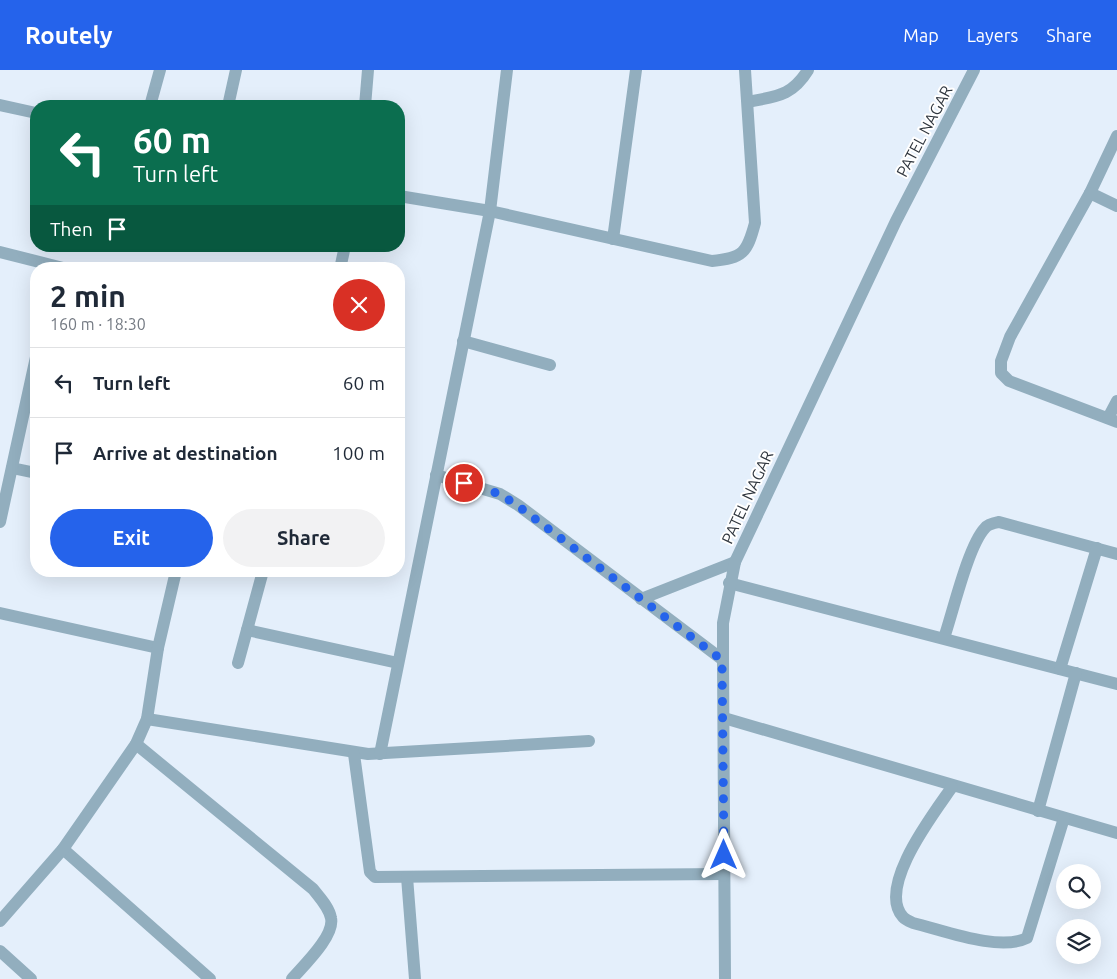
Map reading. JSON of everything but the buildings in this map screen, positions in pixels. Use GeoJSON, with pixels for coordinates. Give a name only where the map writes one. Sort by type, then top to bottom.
{"type":"FeatureCollection","features":[{"type":"Feature","properties":{"kind":"street"},"geometry":{"type":"LineString","coordinates":[[152,100],[160,70]]}},
{"type":"Feature","properties":{"kind":"street"},"geometry":{"type":"LineString","coordinates":[[229,100],[236,70]]}},
{"type":"Feature","properties":{"kind":"street"},"geometry":{"type":"LineString","coordinates":[[366,100],[368,70]]}},
{"type":"Feature","properties":{"kind":"street"},"geometry":{"type":"LineString","coordinates":[[380,754],[490,211],[507,70]]}},
{"type":"Feature","properties":{"kind":"street"},"geometry":{"type":"LineString","coordinates":[[613,239],[636,70]]}},
{"type":"Feature","properties":{"kind":"street"},"geometry":{"type":"LineString","coordinates":[[405,197],[490,211],[712,261],[733,259],[749,246],[755,223],[745,70]]}},
{"type":"Feature","properties":{"kind":"street"},"geometry":{"type":"LineString","coordinates":[[748,102],[785,95],[800,84],[808,70]]}},
{"type":"Feature","properties":{"kind":"street","name":"PATEL NAGAR"},"geometry":{"type":"LineString","coordinates":[[725,979],[722,660],[723,623],[729,583],[735,562],[896,221],[974,70]]}},
{"type":"Feature","properties":{"kind":"street"},"geometry":{"type":"LineString","coordinates":[[0,105],[30,112]]}},
{"type":"Feature","properties":{"kind":"street"},"geometry":{"type":"LineString","coordinates":[[1117,136],[1090,193],[1010,337],[1001,361],[1001,373],[1009,382],[1113,420],[1117,401]]}},
{"type":"Feature","properties":{"kind":"street"},"geometry":{"type":"LineString","coordinates":[[1090,193],[1117,206]]}},
{"type":"Feature","properties":{"kind":"street"},"geometry":{"type":"LineString","coordinates":[[0,252],[37,262]]}},
{"type":"Feature","properties":{"kind":"street"},"geometry":{"type":"LineString","coordinates":[[463,341],[550,365]]}},
{"type":"Feature","properties":{"kind":"street"},"geometry":{"type":"LineString","coordinates":[[0,522],[30,385]]}},
{"type":"Feature","properties":{"kind":"street"},"geometry":{"type":"LineString","coordinates":[[12,468],[30,472]]}},
{"type":"Feature","properties":{"kind":"street"},"geometry":{"type":"LineString","coordinates":[[436,475],[500,494],[722,660]]}},
{"type":"Feature","properties":{"kind":"street"},"geometry":{"type":"LineString","coordinates":[[944,638],[973,551],[986,526],[998,522],[1117,554]]}},
{"type":"Feature","properties":{"kind":"street"},"geometry":{"type":"LineString","coordinates":[[1060,669],[1097,548]]}},
{"type":"Feature","properties":{"kind":"street"},"geometry":{"type":"LineString","coordinates":[[641,599],[735,562]]}},
{"type":"Feature","properties":{"kind":"street"},"geometry":{"type":"LineString","coordinates":[[0,921],[63,849],[136,744],[147,719],[158,648],[175,577]]}},
{"type":"Feature","properties":{"kind":"street"},"geometry":{"type":"LineString","coordinates":[[238,663],[261,577]]}},
{"type":"Feature","properties":{"kind":"street"},"geometry":{"type":"LineString","coordinates":[[729,583],[1117,684]]}},
{"type":"Feature","properties":{"kind":"street"},"geometry":{"type":"LineString","coordinates":[[0,613],[158,648]]}},
{"type":"Feature","properties":{"kind":"street"},"geometry":{"type":"LineString","coordinates":[[247,630],[398,663]]}},
{"type":"Feature","properties":{"kind":"street"},"geometry":{"type":"LineString","coordinates":[[1038,811],[1076,673]]}},
{"type":"Feature","properties":{"kind":"street"},"geometry":{"type":"LineString","coordinates":[[724,718],[952,787],[1117,833]]}},
{"type":"Feature","properties":{"kind":"street"},"geometry":{"type":"LineString","coordinates":[[147,719],[354,754],[589,741]]}},
{"type":"Feature","properties":{"kind":"street"},"geometry":{"type":"LineString","coordinates":[[136,744],[313,889],[325,903],[332,919],[329,934],[292,979]]}},
{"type":"Feature","properties":{"kind":"street"},"geometry":{"type":"LineString","coordinates":[[354,754],[370,872],[375,877],[724,874]]}},
{"type":"Feature","properties":{"kind":"street"},"geometry":{"type":"LineString","coordinates":[[952,787],[911,846],[899,881],[897,902],[903,917],[913,923],[994,942],[1018,943],[1027,938],[1064,818]]}},
{"type":"Feature","properties":{"kind":"street"},"geometry":{"type":"LineString","coordinates":[[63,849],[210,979]]}},
{"type":"Feature","properties":{"kind":"street"},"geometry":{"type":"LineString","coordinates":[[407,877],[415,979]]}},
{"type":"Feature","properties":{"kind":"street"},"geometry":{"type":"LineString","coordinates":[[0,951],[31,979]]}},
{"type":"Feature","properties":{"kind":"route"},"geometry":{"type":"LineString","coordinates":[[464,483],[500,494],[518,506],[722,660],[724,855]]}}]}
